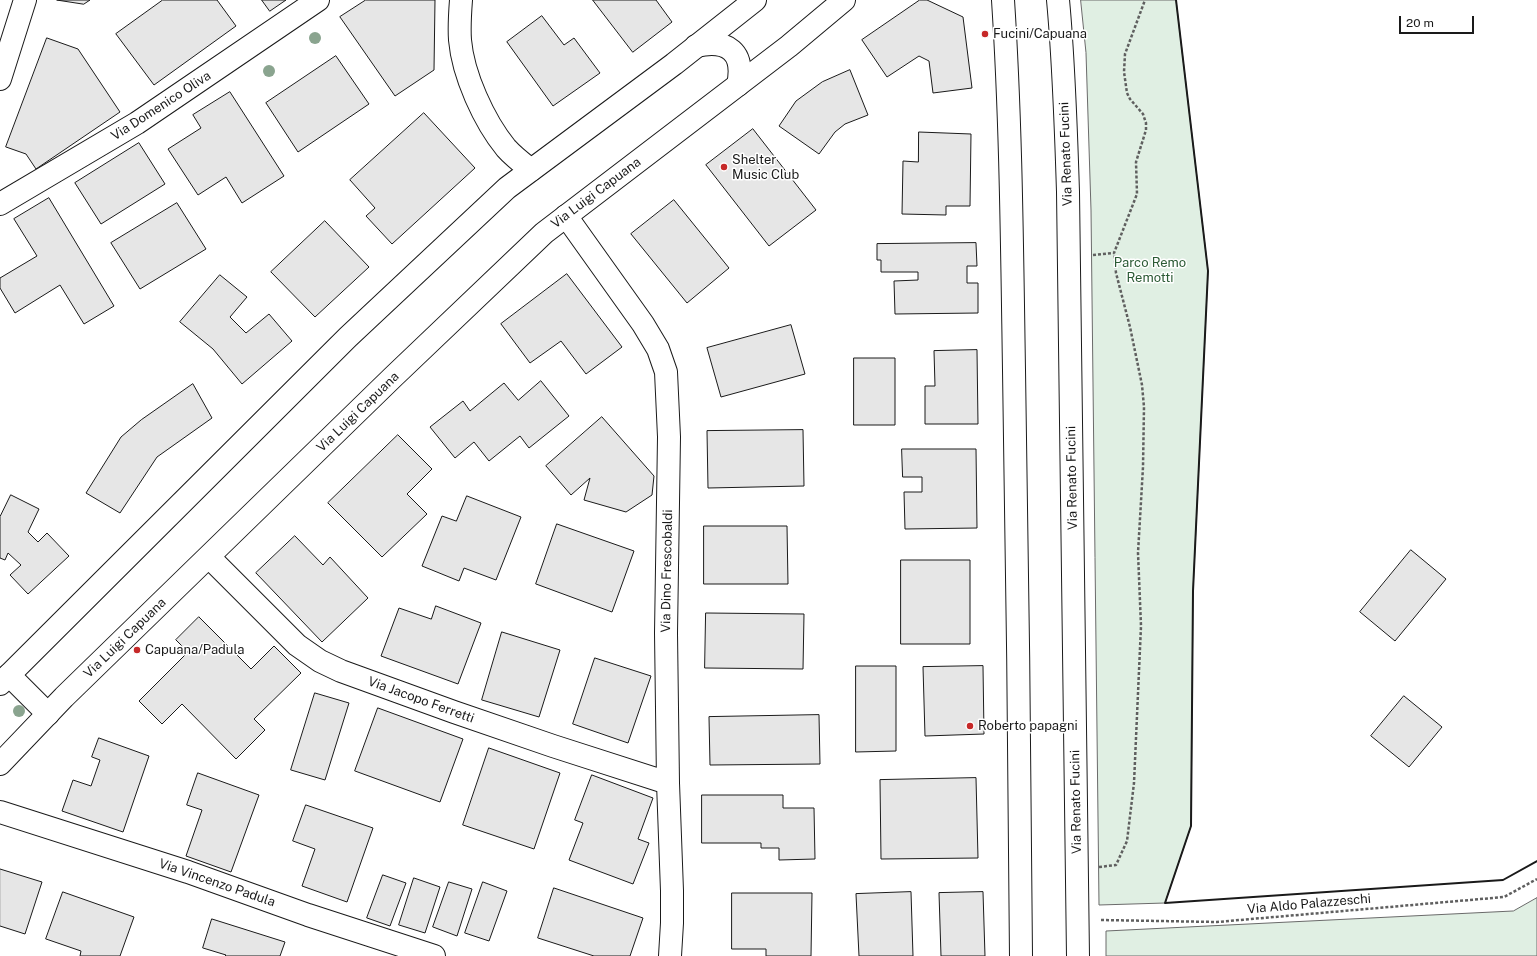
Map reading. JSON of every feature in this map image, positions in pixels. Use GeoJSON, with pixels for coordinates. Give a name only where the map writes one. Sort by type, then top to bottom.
{"type":"FeatureCollection","features":[{"type":"Feature","properties":{"kind":"street"},"geometry":{"type":"LineString","coordinates":[[0,79],[25,0]]}},
{"type":"Feature","properties":{"kind":"street","name":"Via Domenico Oliva"},"geometry":{"type":"LineString","coordinates":[[0,204],[137,123],[318,0]]}},
{"type":"Feature","properties":{"kind":"street"},"geometry":{"type":"LineString","coordinates":[[461,0],[460,40],[463,62],[472,88],[503,145],[530,170]]}},
{"type":"Feature","properties":{"kind":"street"},"geometry":{"type":"LineString","coordinates":[[48,714],[5,679],[348,337],[507,188],[755,0]]}},
{"type":"Feature","properties":{"kind":"street","name":"Via Luigi Capuana"},"geometry":{"type":"LineString","coordinates":[[0,764],[48,714],[533,244],[566,216],[789,46],[844,0]]}},
{"type":"Feature","properties":{"kind":"street"},"geometry":{"type":"LineString","coordinates":[[1003,0],[1007,56],[1012,222],[1022,956]]}},
{"type":"Feature","properties":{"kind":"street","name":"Via Renato Fucini"},"geometry":{"type":"LineString","coordinates":[[1058,0],[1062,41],[1066,120],[1069,258],[1078,956]]}},
{"type":"Feature","properties":{"kind":"street"},"geometry":{"type":"LineString","coordinates":[[696,46],[713,43],[725,46],[733,52],[740,68],[738,85]]}},
{"type":"Feature","properties":{"kind":"street","name":"Via Dino Frescobaldi"},"geometry":{"type":"LineString","coordinates":[[566,216],[643,324],[658,349],[666,372],[669,437],[666,633],[668,783],[672,891],[670,956]]}},
{"type":"Feature","properties":{"kind":"street","name":"Via Jacopo Ferretti"},"geometry":{"type":"LineString","coordinates":[[209,557],[297,645],[308,654],[327,664],[372,683],[552,746],[668,783]]}},
{"type":"Feature","properties":{"kind":"street","name":"Via Vincenzo Padula"},"geometry":{"type":"LineString","coordinates":[[0,812],[188,872],[316,917],[434,956]]}},
{"type":"Feature","properties":{"kind":"path"},"geometry":{"type":"LineString","coordinates":[[1077,870],[1116,865],[1127,841],[1134,783],[1141,626],[1138,553],[1144,466],[1144,407],[1130,327],[1116,273],[1114,253],[1137,194],[1136,162],[1146,130],[1146,123],[1143,114],[1130,99],[1127,93],[1124,72],[1125,54],[1145,0]]}},
{"type":"Feature","properties":{"kind":"path"},"geometry":{"type":"LineString","coordinates":[[1069,258],[1114,253]]}},
{"type":"Feature","properties":{"kind":"path","name":"Via Aldo Palazzeschi"},"geometry":{"type":"LineString","coordinates":[[1077,920],[1218,922],[1504,897],[1537,879]]}},
{"type":"Feature","properties":{"kind":"green space","name":"Parco Remo Remotti"},"geometry":{"type":"Polygon","coordinates":[[[1081,0],[1176,0],[1208,271],[1193,591],[1191,826],[1165,903],[1099,905],[1091,210],[1086,53],[1081,0]]]}},
{"type":"Feature","properties":{"kind":"green space"},"geometry":{"type":"Polygon","coordinates":[[[1537,898],[1537,956],[1106,956],[1106,931],[1513,911],[1537,898]]]}},
{"type":"Feature","properties":{"kind":"building"},"geometry":{"type":"Polygon","coordinates":[[[57,0],[90,0],[84,4],[57,0]]]}},
{"type":"Feature","properties":{"kind":"building"},"geometry":{"type":"Polygon","coordinates":[[[163,0],[217,0],[236,26],[154,85],[116,34],[163,0]]]}},
{"type":"Feature","properties":{"kind":"building"},"geometry":{"type":"Polygon","coordinates":[[[262,0],[286,0],[270,11],[262,0]]]}},
{"type":"Feature","properties":{"kind":"building"},"geometry":{"type":"Polygon","coordinates":[[[366,0],[435,0],[434,70],[395,96],[340,17],[366,0]]]}},
{"type":"Feature","properties":{"kind":"building"},"geometry":{"type":"Polygon","coordinates":[[[593,0],[656,0],[672,22],[633,52],[593,0]]]}},
{"type":"Feature","properties":{"kind":"building"},"geometry":{"type":"Polygon","coordinates":[[[920,0],[927,0],[963,17],[972,88],[933,93],[929,61],[919,56],[887,77],[862,40],[920,0]]]}},
{"type":"Feature","properties":{"kind":"building"},"geometry":{"type":"Polygon","coordinates":[[[542,16],[564,45],[574,38],[600,73],[553,106],[507,42],[542,16]]]}},
{"type":"Feature","properties":{"kind":"building"},"geometry":{"type":"Polygon","coordinates":[[[47,38],[78,49],[120,112],[36,169],[26,154],[6,147],[47,38]]]}},
{"type":"Feature","properties":{"kind":"building"},"geometry":{"type":"Polygon","coordinates":[[[336,56],[369,104],[298,152],[266,103],[336,56]]]}},
{"type":"Feature","properties":{"kind":"building"},"geometry":{"type":"Polygon","coordinates":[[[850,70],[868,115],[845,124],[835,132],[819,154],[779,126],[796,101],[822,82],[850,70]]]}},
{"type":"Feature","properties":{"kind":"building"},"geometry":{"type":"Polygon","coordinates":[[[230,92],[284,176],[242,203],[226,177],[198,195],[168,149],[201,128],[193,115],[230,92]]]}},
{"type":"Feature","properties":{"kind":"building"},"geometry":{"type":"Polygon","coordinates":[[[424,113],[475,168],[392,244],[366,216],[375,208],[350,180],[424,113]]]}},
{"type":"Feature","properties":{"kind":"building"},"geometry":{"type":"Polygon","coordinates":[[[753,129],[816,210],[769,246],[706,165],[753,129]]]}},
{"type":"Feature","properties":{"kind":"building"},"geometry":{"type":"Polygon","coordinates":[[[919,132],[971,134],[970,206],[946,206],[946,215],[902,214],[903,161],[918,162],[919,132]]]}},
{"type":"Feature","properties":{"kind":"building"},"geometry":{"type":"Polygon","coordinates":[[[139,143],[165,184],[101,224],[75,183],[139,143]]]}},
{"type":"Feature","properties":{"kind":"building"},"geometry":{"type":"Polygon","coordinates":[[[49,198],[114,306],[84,324],[60,285],[15,313],[0,288],[0,278],[37,256],[14,219],[49,198]]]}},
{"type":"Feature","properties":{"kind":"building"},"geometry":{"type":"Polygon","coordinates":[[[674,200],[729,268],[687,303],[631,234],[674,200]]]}},
{"type":"Feature","properties":{"kind":"building"},"geometry":{"type":"Polygon","coordinates":[[[177,203],[206,249],[140,289],[111,243],[177,203]]]}},
{"type":"Feature","properties":{"kind":"building"},"geometry":{"type":"Polygon","coordinates":[[[325,221],[369,267],[315,317],[271,272],[325,221]]]}},
{"type":"Feature","properties":{"kind":"building"},"geometry":{"type":"Polygon","coordinates":[[[976,243],[977,266],[967,266],[967,283],[978,283],[978,313],[895,314],[894,281],[918,280],[918,272],[881,272],[881,260],[877,260],[877,244],[976,243]]]}},
{"type":"Feature","properties":{"kind":"building"},"geometry":{"type":"Polygon","coordinates":[[[567,274],[622,347],[586,374],[561,341],[530,363],[501,324],[567,274]]]}},
{"type":"Feature","properties":{"kind":"building"},"geometry":{"type":"Polygon","coordinates":[[[220,275],[247,297],[230,317],[246,333],[269,314],[292,341],[242,384],[213,349],[180,322],[220,275]]]}},
{"type":"Feature","properties":{"kind":"building"},"geometry":{"type":"Polygon","coordinates":[[[791,325],[805,374],[721,397],[707,348],[791,325]]]}},
{"type":"Feature","properties":{"kind":"building"},"geometry":{"type":"Polygon","coordinates":[[[977,350],[978,424],[925,424],[925,386],[935,386],[934,351],[977,350]]]}},
{"type":"Feature","properties":{"kind":"building"},"geometry":{"type":"Polygon","coordinates":[[[854,358],[895,358],[895,425],[854,425],[854,358]]]}},
{"type":"Feature","properties":{"kind":"building"},"geometry":{"type":"Polygon","coordinates":[[[541,381],[569,416],[529,448],[520,436],[489,461],[474,442],[455,458],[430,427],[463,401],[470,411],[504,383],[518,400],[541,381]]]}},
{"type":"Feature","properties":{"kind":"building"},"geometry":{"type":"Polygon","coordinates":[[[193,384],[212,418],[157,457],[120,513],[86,493],[121,437],[141,420],[193,384]]]}},
{"type":"Feature","properties":{"kind":"building"},"geometry":{"type":"Polygon","coordinates":[[[602,417],[654,476],[652,495],[626,512],[584,500],[590,478],[571,495],[546,466],[602,417]]]}},
{"type":"Feature","properties":{"kind":"building"},"geometry":{"type":"Polygon","coordinates":[[[803,430],[804,486],[708,488],[707,431],[803,430]]]}},
{"type":"Feature","properties":{"kind":"building"},"geometry":{"type":"Polygon","coordinates":[[[398,435],[432,469],[407,494],[427,514],[382,557],[328,503],[398,435]]]}},
{"type":"Feature","properties":{"kind":"building"},"geometry":{"type":"Polygon","coordinates":[[[902,449],[976,449],[977,528],[905,529],[904,492],[922,492],[922,477],[903,477],[902,449]]]}},
{"type":"Feature","properties":{"kind":"building"},"geometry":{"type":"Polygon","coordinates":[[[11,495],[39,509],[28,532],[38,542],[47,533],[69,556],[28,594],[10,575],[21,565],[8,553],[5,560],[0,558],[0,517],[11,495]]]}},
{"type":"Feature","properties":{"kind":"building"},"geometry":{"type":"Polygon","coordinates":[[[467,496],[521,517],[496,580],[464,568],[459,581],[422,566],[442,516],[456,521],[467,496]]]}},
{"type":"Feature","properties":{"kind":"building"},"geometry":{"type":"Polygon","coordinates":[[[557,524],[634,551],[612,612],[536,584],[557,524]]]}},
{"type":"Feature","properties":{"kind":"building"},"geometry":{"type":"Polygon","coordinates":[[[704,526],[787,526],[788,584],[704,584],[704,526]]]}},
{"type":"Feature","properties":{"kind":"building"},"geometry":{"type":"Polygon","coordinates":[[[295,536],[323,565],[330,557],[368,598],[322,642],[256,573],[295,536]]]}},
{"type":"Feature","properties":{"kind":"building"},"geometry":{"type":"Polygon","coordinates":[[[1411,550],[1446,579],[1395,641],[1360,612],[1411,550]]]}},
{"type":"Feature","properties":{"kind":"building"},"geometry":{"type":"Polygon","coordinates":[[[901,560],[970,560],[970,644],[901,644],[901,560]]]}},
{"type":"Feature","properties":{"kind":"building"},"geometry":{"type":"Polygon","coordinates":[[[436,606],[481,623],[458,684],[381,656],[399,608],[431,619],[436,606]]]}},
{"type":"Feature","properties":{"kind":"building"},"geometry":{"type":"Polygon","coordinates":[[[706,613],[804,614],[803,669],[705,668],[706,613]]]}},
{"type":"Feature","properties":{"kind":"building"},"geometry":{"type":"Polygon","coordinates":[[[199,617],[251,669],[274,646],[301,673],[254,719],[265,730],[236,759],[182,704],[162,724],[139,701],[188,652],[176,640],[199,617]]]}},
{"type":"Feature","properties":{"kind":"building"},"geometry":{"type":"Polygon","coordinates":[[[502,632],[560,650],[539,717],[482,700],[502,632]]]}},
{"type":"Feature","properties":{"kind":"building"},"geometry":{"type":"Polygon","coordinates":[[[595,658],[651,676],[628,743],[573,724],[595,658]]]}},
{"type":"Feature","properties":{"kind":"building"},"geometry":{"type":"Polygon","coordinates":[[[856,666],[896,666],[896,751],[856,752],[856,666]]]}},
{"type":"Feature","properties":{"kind":"building"},"geometry":{"type":"Polygon","coordinates":[[[983,666],[984,734],[925,736],[923,667],[983,666]]]}},
{"type":"Feature","properties":{"kind":"building"},"geometry":{"type":"Polygon","coordinates":[[[315,693],[349,703],[325,780],[291,770],[315,693]]]}},
{"type":"Feature","properties":{"kind":"building"},"geometry":{"type":"Polygon","coordinates":[[[1404,696],[1442,727],[1409,767],[1371,736],[1404,696]]]}},
{"type":"Feature","properties":{"kind":"building"},"geometry":{"type":"Polygon","coordinates":[[[378,708],[463,739],[440,802],[355,771],[378,708]]]}},
{"type":"Feature","properties":{"kind":"building"},"geometry":{"type":"Polygon","coordinates":[[[819,715],[820,764],[710,765],[709,717],[819,715]]]}},
{"type":"Feature","properties":{"kind":"building"},"geometry":{"type":"Polygon","coordinates":[[[99,738],[149,756],[123,832],[62,811],[73,780],[91,786],[100,760],[92,757],[99,738]]]}},
{"type":"Feature","properties":{"kind":"building"},"geometry":{"type":"Polygon","coordinates":[[[489,748],[560,773],[534,849],[463,825],[489,748]]]}},
{"type":"Feature","properties":{"kind":"building"},"geometry":{"type":"Polygon","coordinates":[[[198,773],[259,795],[231,872],[186,856],[202,810],[187,805],[198,773]]]}},
{"type":"Feature","properties":{"kind":"building"},"geometry":{"type":"Polygon","coordinates":[[[592,775],[653,798],[638,839],[649,843],[633,884],[569,860],[583,823],[575,820],[592,775]]]}},
{"type":"Feature","properties":{"kind":"building"},"geometry":{"type":"Polygon","coordinates":[[[976,778],[978,858],[881,859],[880,780],[976,778]]]}},
{"type":"Feature","properties":{"kind":"building"},"geometry":{"type":"Polygon","coordinates":[[[702,795],[783,795],[783,808],[814,808],[815,859],[779,860],[779,848],[761,848],[761,843],[702,843],[702,795]]]}},
{"type":"Feature","properties":{"kind":"building"},"geometry":{"type":"Polygon","coordinates":[[[306,805],[373,828],[347,902],[302,886],[315,849],[293,841],[306,805]]]}},
{"type":"Feature","properties":{"kind":"building"},"geometry":{"type":"Polygon","coordinates":[[[0,869],[42,882],[25,934],[0,926],[0,869]]]}},
{"type":"Feature","properties":{"kind":"building"},"geometry":{"type":"Polygon","coordinates":[[[383,875],[406,883],[390,926],[367,918],[383,875]]]}},
{"type":"Feature","properties":{"kind":"building"},"geometry":{"type":"Polygon","coordinates":[[[414,878],[440,887],[425,933],[399,925],[414,878]]]}},
{"type":"Feature","properties":{"kind":"building"},"geometry":{"type":"Polygon","coordinates":[[[449,882],[472,889],[457,936],[433,927],[449,882]]]}},
{"type":"Feature","properties":{"kind":"building"},"geometry":{"type":"Polygon","coordinates":[[[483,882],[507,891],[489,941],[465,933],[483,882]]]}},
{"type":"Feature","properties":{"kind":"building"},"geometry":{"type":"Polygon","coordinates":[[[554,888],[643,918],[630,956],[594,956],[538,938],[554,888]]]}},
{"type":"Feature","properties":{"kind":"building"},"geometry":{"type":"Polygon","coordinates":[[[63,892],[134,917],[120,956],[80,956],[81,951],[46,939],[63,892]]]}},
{"type":"Feature","properties":{"kind":"building"},"geometry":{"type":"Polygon","coordinates":[[[911,892],[913,956],[859,956],[856,894],[911,892]]]}},
{"type":"Feature","properties":{"kind":"building"},"geometry":{"type":"Polygon","coordinates":[[[983,892],[985,956],[941,956],[939,893],[983,892]]]}},
{"type":"Feature","properties":{"kind":"building"},"geometry":{"type":"Polygon","coordinates":[[[732,893],[812,893],[811,956],[766,956],[766,949],[732,949],[732,893]]]}},
{"type":"Feature","properties":{"kind":"building"},"geometry":{"type":"Polygon","coordinates":[[[212,919],[285,942],[280,956],[225,956],[226,955],[203,948],[212,919]]]}},
{"type":"Feature","properties":{"kind":"wall"},"geometry":{"type":"LineString","coordinates":[[1176,0],[1208,271],[1193,591],[1191,826],[1165,903],[1503,880],[1537,861]]}},
{"type":"Feature","properties":{"kind":"place","name":"Fucini/Capuana"},"geometry":{"type":"Point","coordinates":[985,34]}},
{"type":"Feature","properties":{"kind":"place","name":"Shelter Music Club"},"geometry":{"type":"Point","coordinates":[724,167]}},
{"type":"Feature","properties":{"kind":"place","name":"Capuana/Padula"},"geometry":{"type":"Point","coordinates":[137,650]}},
{"type":"Feature","properties":{"kind":"place","name":"Roberto papagni"},"geometry":{"type":"Point","coordinates":[970,726]}}]}
